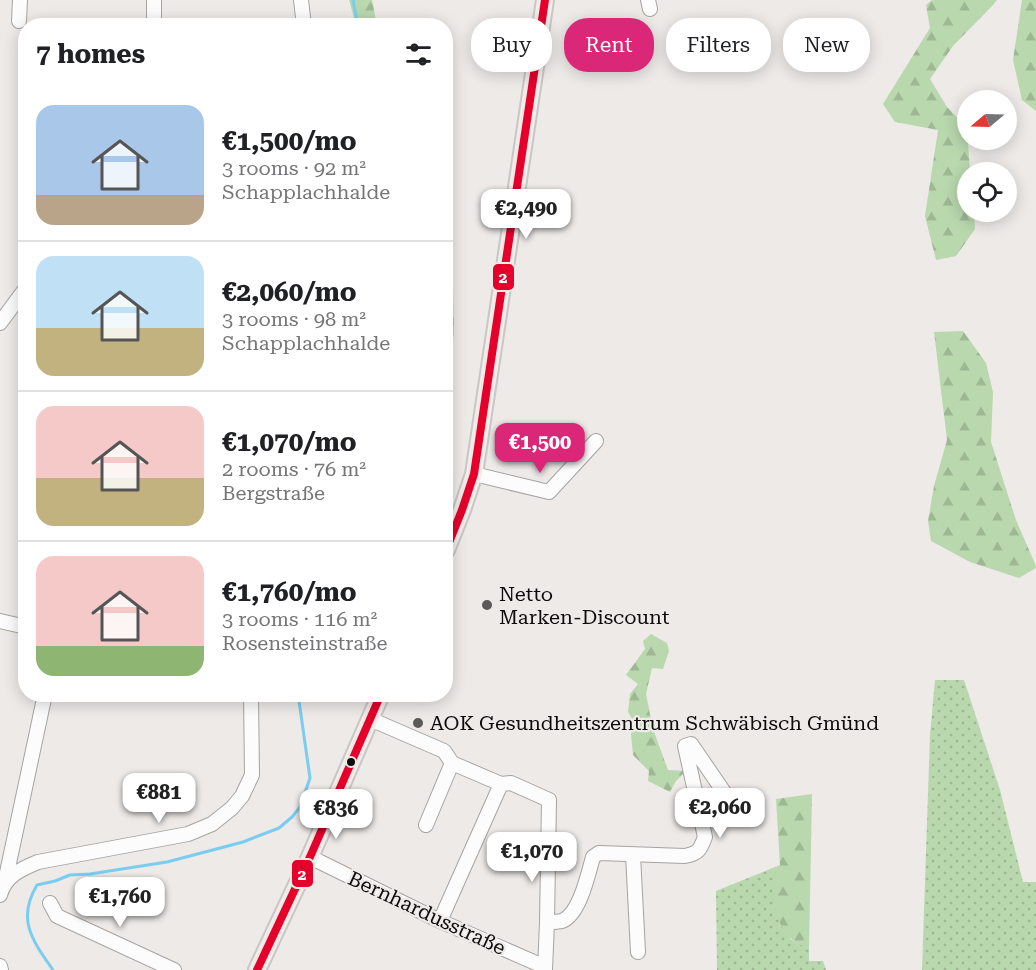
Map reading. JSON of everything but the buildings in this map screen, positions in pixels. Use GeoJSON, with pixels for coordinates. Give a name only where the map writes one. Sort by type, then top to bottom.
{"type":"FeatureCollection","features":[{"type":"Feature","properties":{"kind":"main road"},"geometry":{"type":"LineString","coordinates":[[453,532],[474,474],[545,0]]}},
{"type":"Feature","properties":{"kind":"main road"},"geometry":{"type":"LineString","coordinates":[[257,970],[310,857],[377,702]]}},
{"type":"Feature","properties":{"kind":"street"},"geometry":{"type":"LineString","coordinates":[[19,18],[20,0]]}},
{"type":"Feature","properties":{"kind":"street"},"geometry":{"type":"LineString","coordinates":[[154,0],[154,18]]}},
{"type":"Feature","properties":{"kind":"street"},"geometry":{"type":"LineString","coordinates":[[301,0],[303,18]]}},
{"type":"Feature","properties":{"kind":"street"},"geometry":{"type":"LineString","coordinates":[[0,322],[18,298]]}},
{"type":"Feature","properties":{"kind":"street"},"geometry":{"type":"LineString","coordinates":[[474,474],[549,492],[596,441]]}},
{"type":"Feature","properties":{"kind":"street"},"geometry":{"type":"LineString","coordinates":[[0,621],[18,625]]}},
{"type":"Feature","properties":{"kind":"street"},"geometry":{"type":"LineString","coordinates":[[3,889],[43,702]]}},
{"type":"Feature","properties":{"kind":"street"},"geometry":{"type":"LineString","coordinates":[[3,889],[13,874],[38,862],[188,834],[212,824],[232,808],[242,796],[252,775],[251,702]]}},
{"type":"Feature","properties":{"kind":"street"},"geometry":{"type":"LineString","coordinates":[[370,719],[444,751],[452,763],[501,784],[511,783],[549,800],[545,969]]}},
{"type":"Feature","properties":{"kind":"street"},"geometry":{"type":"LineString","coordinates":[[547,922],[561,921],[570,916],[576,907],[593,857],[599,853],[685,856],[696,854],[705,837],[685,746],[691,744],[739,814]]}},
{"type":"Feature","properties":{"kind":"street"},"geometry":{"type":"LineString","coordinates":[[426,825],[452,763]]}},
{"type":"Feature","properties":{"kind":"street"},"geometry":{"type":"LineString","coordinates":[[440,921],[501,784]]}},
{"type":"Feature","properties":{"kind":"street"},"geometry":{"type":"LineString","coordinates":[[633,855],[638,952]]}},
{"type":"Feature","properties":{"kind":"street","name":"Bernhardusstraße"},"geometry":{"type":"LineString","coordinates":[[310,857],[440,921],[545,969]]}},
{"type":"Feature","properties":{"kind":"street"},"geometry":{"type":"LineString","coordinates":[[50,903],[57,916],[174,970]]}},
{"type":"Feature","properties":{"kind":"green space"},"geometry":{"type":"Polygon","coordinates":[[[349,0],[372,0],[376,18],[354,18],[349,0]]]}},
{"type":"Feature","properties":{"kind":"green space"},"geometry":{"type":"Polygon","coordinates":[[[932,0],[997,0],[953,46],[930,79],[947,107],[957,118],[957,150],[968,150],[969,162],[957,162],[957,222],[975,222],[975,229],[956,256],[936,260],[925,216],[938,130],[895,122],[883,104],[930,28],[926,5],[932,0]]]}},
{"type":"Feature","properties":{"kind":"green space"},"geometry":{"type":"Polygon","coordinates":[[[1022,0],[1036,0],[1036,111],[1022,100],[1013,60],[1022,0]]]}},
{"type":"Feature","properties":{"kind":"green space"},"geometry":{"type":"Polygon","coordinates":[[[453,292],[454,334],[453,338],[453,292]]]}},
{"type":"Feature","properties":{"kind":"green space"},"geometry":{"type":"Polygon","coordinates":[[[963,331],[986,363],[993,392],[991,442],[1016,520],[1036,566],[1019,578],[970,562],[931,541],[928,521],[934,486],[947,440],[934,332],[963,331]]]}},
{"type":"Feature","properties":{"kind":"green space"},"geometry":{"type":"Polygon","coordinates":[[[651,634],[667,643],[669,651],[663,669],[652,668],[646,694],[653,729],[668,770],[686,771],[676,781],[670,792],[648,781],[649,771],[633,755],[631,734],[635,724],[628,712],[630,694],[638,684],[626,675],[645,649],[643,641],[651,634]]]}},
{"type":"Feature","properties":{"kind":"green space"},"geometry":{"type":"Polygon","coordinates":[[[935,680],[964,680],[1000,790],[1023,882],[1036,882],[1036,970],[922,970],[930,735],[935,680]]]}},
{"type":"Feature","properties":{"kind":"green space"},"geometry":{"type":"Polygon","coordinates":[[[812,794],[809,949],[791,939],[784,931],[775,902],[774,881],[780,865],[776,799],[812,794]]]}},
{"type":"Feature","properties":{"kind":"green space"},"geometry":{"type":"Polygon","coordinates":[[[780,865],[790,939],[809,949],[809,961],[823,961],[826,970],[717,970],[716,891],[780,865]]]}},
{"type":"Feature","properties":{"kind":"waterway"},"geometry":{"type":"LineString","coordinates":[[353,0],[356,18]]}},
{"type":"Feature","properties":{"kind":"waterway"},"geometry":{"type":"LineString","coordinates":[[53,970],[34,940],[28,920],[28,909],[37,885],[70,875],[167,862],[243,842],[279,828],[292,817],[300,807],[310,778],[299,702]]}},
{"type":"Feature","properties":{"kind":"transit line","name":"2"},"geometry":{"type":"LineString","coordinates":[[453,532],[474,474],[545,0]]}},
{"type":"Feature","properties":{"kind":"transit line","name":"2"},"geometry":{"type":"LineString","coordinates":[[257,970],[310,857],[378,702]]}},
{"type":"Feature","properties":{"kind":"place","name":"Netto Marken-Discount"},"geometry":{"type":"Point","coordinates":[487,605]}},
{"type":"Feature","properties":{"kind":"place","name":"AOK Gesundheitszentrum Schwäbisch Gmünd"},"geometry":{"type":"Point","coordinates":[418,723]}}]}
